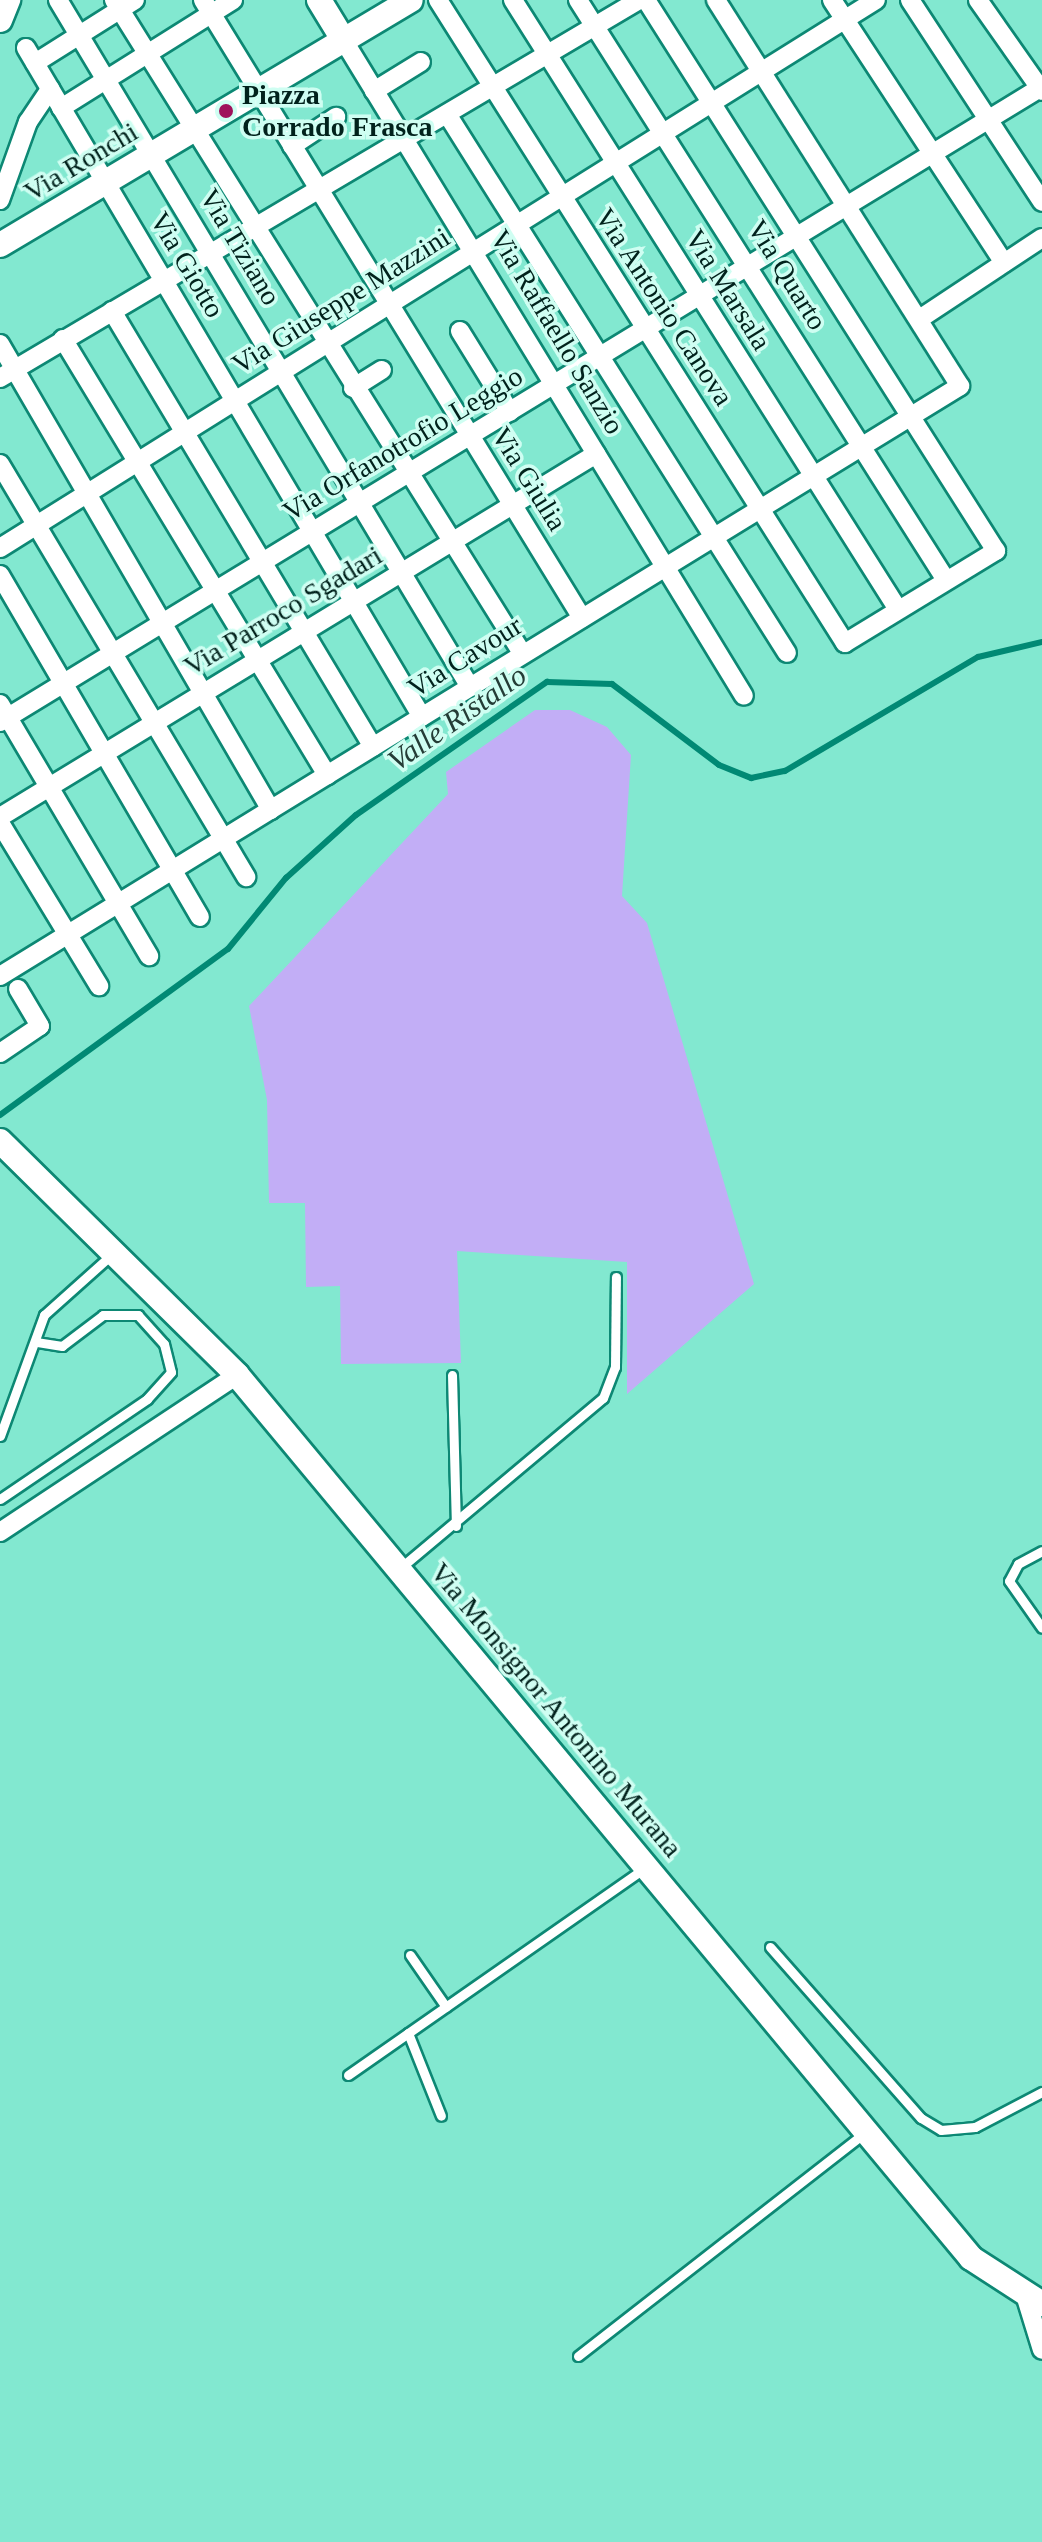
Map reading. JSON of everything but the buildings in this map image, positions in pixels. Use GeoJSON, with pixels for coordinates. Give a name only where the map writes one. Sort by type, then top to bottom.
{"type":"FeatureCollection","features":[{"type":"Feature","properties":{"kind":"street","name":"Via Tiziano"},"geometry":{"type":"LineString","coordinates":[[58,0],[283,371],[358,505],[470,687]]}},
{"type":"Feature","properties":{"kind":"street"},"geometry":{"type":"LineString","coordinates":[[61,108],[147,54],[207,7],[233,0]]}},
{"type":"Feature","properties":{"kind":"street","name":"Via Raffaello Sanzio"},"geometry":{"type":"LineString","coordinates":[[319,0],[744,696]]}},
{"type":"Feature","properties":{"kind":"street"},"geometry":{"type":"LineString","coordinates":[[259,91],[411,0]]}},
{"type":"Feature","properties":{"kind":"street","name":"Via Antonio Canova"},"geometry":{"type":"LineString","coordinates":[[438,0],[845,643],[897,608]]}},
{"type":"Feature","properties":{"kind":"street","name":"Via Marsala"},"geometry":{"type":"LineString","coordinates":[[513,0],[897,608]]}},
{"type":"Feature","properties":{"kind":"street","name":"Via Quarto"},"geometry":{"type":"LineString","coordinates":[[578,0],[946,580]]}},
{"type":"Feature","properties":{"kind":"street"},"geometry":{"type":"LineString","coordinates":[[7,374],[639,0]]}},
{"type":"Feature","properties":{"kind":"street"},"geometry":{"type":"LineString","coordinates":[[646,0],[996,551],[897,608]]}},
{"type":"Feature","properties":{"kind":"street"},"geometry":{"type":"LineString","coordinates":[[716,0],[921,318],[1042,238]]}},
{"type":"Feature","properties":{"kind":"street"},"geometry":{"type":"LineString","coordinates":[[832,0],[1004,263]]}},
{"type":"Feature","properties":{"kind":"street","name":"Via Giuseppe Mazzini"},"geometry":{"type":"LineString","coordinates":[[0,548],[876,0]]}},
{"type":"Feature","properties":{"kind":"street"},"geometry":{"type":"LineString","coordinates":[[910,0],[1042,202]]}},
{"type":"Feature","properties":{"kind":"street"},"geometry":{"type":"LineString","coordinates":[[978,0],[1041,90]]}},
{"type":"Feature","properties":{"kind":"street"},"geometry":{"type":"LineString","coordinates":[[78,35],[123,3],[147,54],[253,227],[522,653]]}},
{"type":"Feature","properties":{"kind":"street","name":"Via Giulia"},"geometry":{"type":"LineString","coordinates":[[207,7],[582,618]]}},
{"type":"Feature","properties":{"kind":"street","name":"Via Giotto"},"geometry":{"type":"LineString","coordinates":[[78,35],[30,56],[422,717]]}},
{"type":"Feature","properties":{"kind":"street"},"geometry":{"type":"LineString","coordinates":[[374,91],[421,62]]}},
{"type":"Feature","properties":{"kind":"street"},"geometry":{"type":"LineString","coordinates":[[0,200],[28,122],[50,89]]}},
{"type":"Feature","properties":{"kind":"street","name":"Via Orfanotrofio Leggio"},"geometry":{"type":"LineString","coordinates":[[2,714],[112,653],[1041,90]]}},
{"type":"Feature","properties":{"kind":"street","name":"Via Ronchi"},"geometry":{"type":"LineString","coordinates":[[0,245],[259,91]]}},
{"type":"Feature","properties":{"kind":"street"},"geometry":{"type":"LineString","coordinates":[[447,114],[787,653]]}},
{"type":"Feature","properties":{"kind":"street"},"geometry":{"type":"LineString","coordinates":[[292,146],[336,117]]}},
{"type":"Feature","properties":{"kind":"street"},"geometry":{"type":"LineString","coordinates":[[112,311],[373,747]]}},
{"type":"Feature","properties":{"kind":"street","name":"Via Cavour"},"geometry":{"type":"LineString","coordinates":[[3,968],[118,904],[960,386],[921,318]]}},
{"type":"Feature","properties":{"kind":"street"},"geometry":{"type":"LineString","coordinates":[[460,331],[510,412]]}},
{"type":"Feature","properties":{"kind":"street"},"geometry":{"type":"LineString","coordinates":[[63,339],[213,592],[327,775]]}},
{"type":"Feature","properties":{"kind":"street"},"geometry":{"type":"LineString","coordinates":[[0,344],[7,374],[87,493],[271,810]]}},
{"type":"Feature","properties":{"kind":"street"},"geometry":{"type":"LineString","coordinates":[[353,388],[382,370]]}},
{"type":"Feature","properties":{"kind":"street","name":"Via Parroco Sgadari"},"geometry":{"type":"LineString","coordinates":[[0,820],[154,721],[596,454]]}},
{"type":"Feature","properties":{"kind":"street"},"geometry":{"type":"LineString","coordinates":[[0,464],[246,877]]}},
{"type":"Feature","properties":{"kind":"street"},"geometry":{"type":"LineString","coordinates":[[0,575],[200,917]]}},
{"type":"Feature","properties":{"kind":"street"},"geometry":{"type":"LineString","coordinates":[[2,714],[149,956]]}},
{"type":"Feature","properties":{"kind":"street"},"geometry":{"type":"LineString","coordinates":[[0,820],[99,986]]}},
{"type":"Feature","properties":{"kind":"street"},"geometry":{"type":"LineString","coordinates":[[0,1053],[40,1026],[18,989]]}},
{"type":"Feature","properties":{"kind":"street","name":"Via Monsignor Antonino Murana"},"geometry":{"type":"LineString","coordinates":[[9,1149],[117,1250],[237,1375],[971,2258],[1034,2301]]}},
{"type":"Feature","properties":{"kind":"street"},"geometry":{"type":"LineString","coordinates":[[0,1532],[237,1375]]}},
{"type":"Feature","properties":{"kind":"street"},"geometry":{"type":"LineString","coordinates":[[1034,2301],[1042,2350]]}},
{"type":"Feature","properties":{"kind":"lane"},"geometry":{"type":"LineString","coordinates":[[0,1436],[37,1342],[44,1315],[117,1250]]}},
{"type":"Feature","properties":{"kind":"lane"},"geometry":{"type":"LineString","coordinates":[[399,1569],[456,1526],[603,1398],[615,1367],[616,1277]]}},
{"type":"Feature","properties":{"kind":"lane"},"geometry":{"type":"LineString","coordinates":[[0,1499],[147,1399],[171,1372],[164,1344],[138,1315],[103,1315],[62,1346],[37,1342]]}},
{"type":"Feature","properties":{"kind":"lane"},"geometry":{"type":"LineString","coordinates":[[452,1375],[456,1526]]}},
{"type":"Feature","properties":{"kind":"lane"},"geometry":{"type":"LineString","coordinates":[[1042,1551],[1018,1564],[1009,1581],[1042,1628]]}},
{"type":"Feature","properties":{"kind":"lane"},"geometry":{"type":"LineString","coordinates":[[348,2075],[647,1866]]}},
{"type":"Feature","properties":{"kind":"lane"},"geometry":{"type":"LineString","coordinates":[[770,1947],[921,2118],[941,2130],[975,2127],[1042,2092]]}},
{"type":"Feature","properties":{"kind":"lane"},"geometry":{"type":"LineString","coordinates":[[410,1955],[446,2007]]}},
{"type":"Feature","properties":{"kind":"lane"},"geometry":{"type":"LineString","coordinates":[[408,2033],[441,2116]]}},
{"type":"Feature","properties":{"kind":"lane"},"geometry":{"type":"LineString","coordinates":[[578,2356],[866,2132]]}},
{"type":"Feature","properties":{"kind":"shaded area"},"geometry":{"type":"Polygon","coordinates":[[[535,710],[570,710],[607,727],[631,755],[622,896],[647,923],[754,1284],[627,1394],[627,1262],[457,1251],[461,1363],[341,1364],[340,1286],[306,1287],[305,1203],[269,1203],[267,1100],[249,1006],[448,794],[446,772],[535,710]]]}},
{"type":"Feature","properties":{"kind":"waterway","name":"Valle Ristallo"},"geometry":{"type":"LineString","coordinates":[[0,1115],[228,949],[286,878],[356,815],[547,682],[612,684],[719,765],[751,778],[785,771],[978,657],[1042,642]]}},
{"type":"Feature","properties":{"kind":"place","name":"Piazza Corrado Frasca"},"geometry":{"type":"Point","coordinates":[226,111]}}]}
